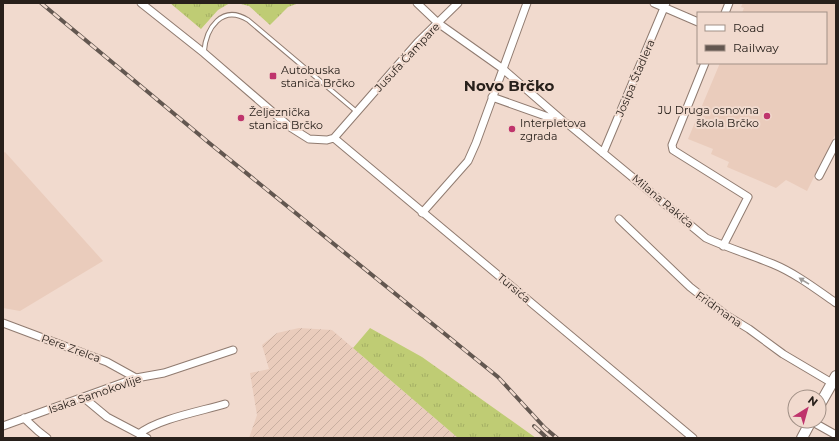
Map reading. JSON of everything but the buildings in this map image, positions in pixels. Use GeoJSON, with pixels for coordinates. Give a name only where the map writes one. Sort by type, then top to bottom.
{"type":"FeatureCollection","features":[{"type":"Feature","properties":{"kind":"main road"},"geometry":{"type":"LineString","coordinates":[[827,392],[834,379]]}},
{"type":"Feature","properties":{"kind":"main road"},"geometry":{"type":"LineString","coordinates":[[802,438],[807,429]]}},
{"type":"Feature","properties":{"kind":"street"},"geometry":{"type":"LineString","coordinates":[[141,3],[204,53],[300,135],[309,139],[327,140],[334,138]]}},
{"type":"Feature","properties":{"kind":"street"},"geometry":{"type":"LineString","coordinates":[[417,3],[438,23],[503,68],[568,124]]}},
{"type":"Feature","properties":{"kind":"street","name":"Jusufa Čampare"},"geometry":{"type":"LineString","coordinates":[[334,138],[418,42],[458,3]]}},
{"type":"Feature","properties":{"kind":"street"},"geometry":{"type":"LineString","coordinates":[[422,213],[468,161],[527,3]]}},
{"type":"Feature","properties":{"kind":"street"},"geometry":{"type":"LineString","coordinates":[[654,3],[665,5],[697,21]]}},
{"type":"Feature","properties":{"kind":"street","name":"Josipa Štadlera"},"geometry":{"type":"LineString","coordinates":[[604,153],[665,5]]}},
{"type":"Feature","properties":{"kind":"street"},"geometry":{"type":"LineString","coordinates":[[705,64],[672,145],[673,150],[748,197],[723,246]]}},
{"type":"Feature","properties":{"kind":"street","name":"Milana Rakiča"},"geometry":{"type":"LineString","coordinates":[[492,97],[568,124],[706,238],[784,269],[836,303]]}},
{"type":"Feature","properties":{"kind":"street","name":"Tursića"},"geometry":{"type":"LineString","coordinates":[[334,138],[693,438]]}},
{"type":"Feature","properties":{"kind":"street"},"geometry":{"type":"LineString","coordinates":[[819,176],[836,143]]}},
{"type":"Feature","properties":{"kind":"street","name":"Fridmana"},"geometry":{"type":"LineString","coordinates":[[619,219],[696,292],[726,315],[749,329],[783,354],[834,379]]}},
{"type":"Feature","properties":{"kind":"street","name":"Pere Zrelca"},"geometry":{"type":"LineString","coordinates":[[3,323],[107,362],[136,378]]}},
{"type":"Feature","properties":{"kind":"street","name":"Isaka Samokovlije"},"geometry":{"type":"LineString","coordinates":[[3,426],[136,378],[164,373],[233,350]]}},
{"type":"Feature","properties":{"kind":"street"},"geometry":{"type":"LineString","coordinates":[[82,397],[107,417],[148,438]]}},
{"type":"Feature","properties":{"kind":"street"},"geometry":{"type":"LineString","coordinates":[[140,434],[146,429],[163,422],[225,404]]}},
{"type":"Feature","properties":{"kind":"street"},"geometry":{"type":"LineString","coordinates":[[24,418],[47,438]]}},
{"type":"Feature","properties":{"kind":"street"},"geometry":{"type":"LineString","coordinates":[[825,429],[836,435]]}},
{"type":"Feature","properties":{"kind":"lane"},"geometry":{"type":"LineString","coordinates":[[204,53],[205,40],[209,32],[218,21],[222,17],[231,14],[241,16],[248,20],[357,112]]}},
{"type":"Feature","properties":{"kind":"shaded area","name":"JU Druga osnovna škola Brčko"},"geometry":{"type":"Polygon","coordinates":[[[743,3],[836,3],[836,133],[807,191],[786,180],[776,188],[727,167],[729,162],[711,154],[713,149],[688,139],[720,64],[827,64],[827,12],[742,12],[744,8],[741,7],[743,3]]]}},
{"type":"Feature","properties":{"kind":"shaded area"},"geometry":{"type":"Polygon","coordinates":[[[5,152],[103,261],[20,311],[3,308],[3,153],[5,152]]]}},
{"type":"Feature","properties":{"kind":"shaded area"},"geometry":{"type":"Polygon","coordinates":[[[299,328],[332,330],[458,438],[249,438],[257,415],[250,373],[269,369],[262,345],[277,333],[299,328]]]}},
{"type":"Feature","properties":{"kind":"green space"},"geometry":{"type":"Polygon","coordinates":[[[170,3],[230,3],[218,10],[201,29],[170,3]]]}},
{"type":"Feature","properties":{"kind":"green space"},"geometry":{"type":"Polygon","coordinates":[[[237,3],[299,3],[288,7],[270,25],[249,6],[237,3]]]}},
{"type":"Feature","properties":{"kind":"green space"},"geometry":{"type":"Polygon","coordinates":[[[370,328],[422,357],[536,438],[458,438],[353,348],[370,328]]]}},
{"type":"Feature","properties":{"kind":"railway"},"geometry":{"type":"LineString","coordinates":[[41,3],[208,142],[498,377],[545,428],[557,438]]}},
{"type":"Feature","properties":{"kind":"railway"},"geometry":{"type":"LineString","coordinates":[[534,426],[547,438]]}},
{"type":"Feature","properties":{"kind":"place","name":"Autobuska stanica Brčko"},"geometry":{"type":"Point","coordinates":[273,76]}},
{"type":"Feature","properties":{"kind":"place","name":"JU Druga osnovna škola Brčko"},"geometry":{"type":"Point","coordinates":[767,116]}},
{"type":"Feature","properties":{"kind":"place","name":"Željeznička stanica Brčko"},"geometry":{"type":"Point","coordinates":[241,118]}},
{"type":"Feature","properties":{"kind":"place","name":"Interpletova zgrada"},"geometry":{"type":"Point","coordinates":[512,129]}},
{"type":"Feature","properties":{"kind":"district","name":"Novo Brčko"},"geometry":{"type":"Point","coordinates":[509,85]}}]}
